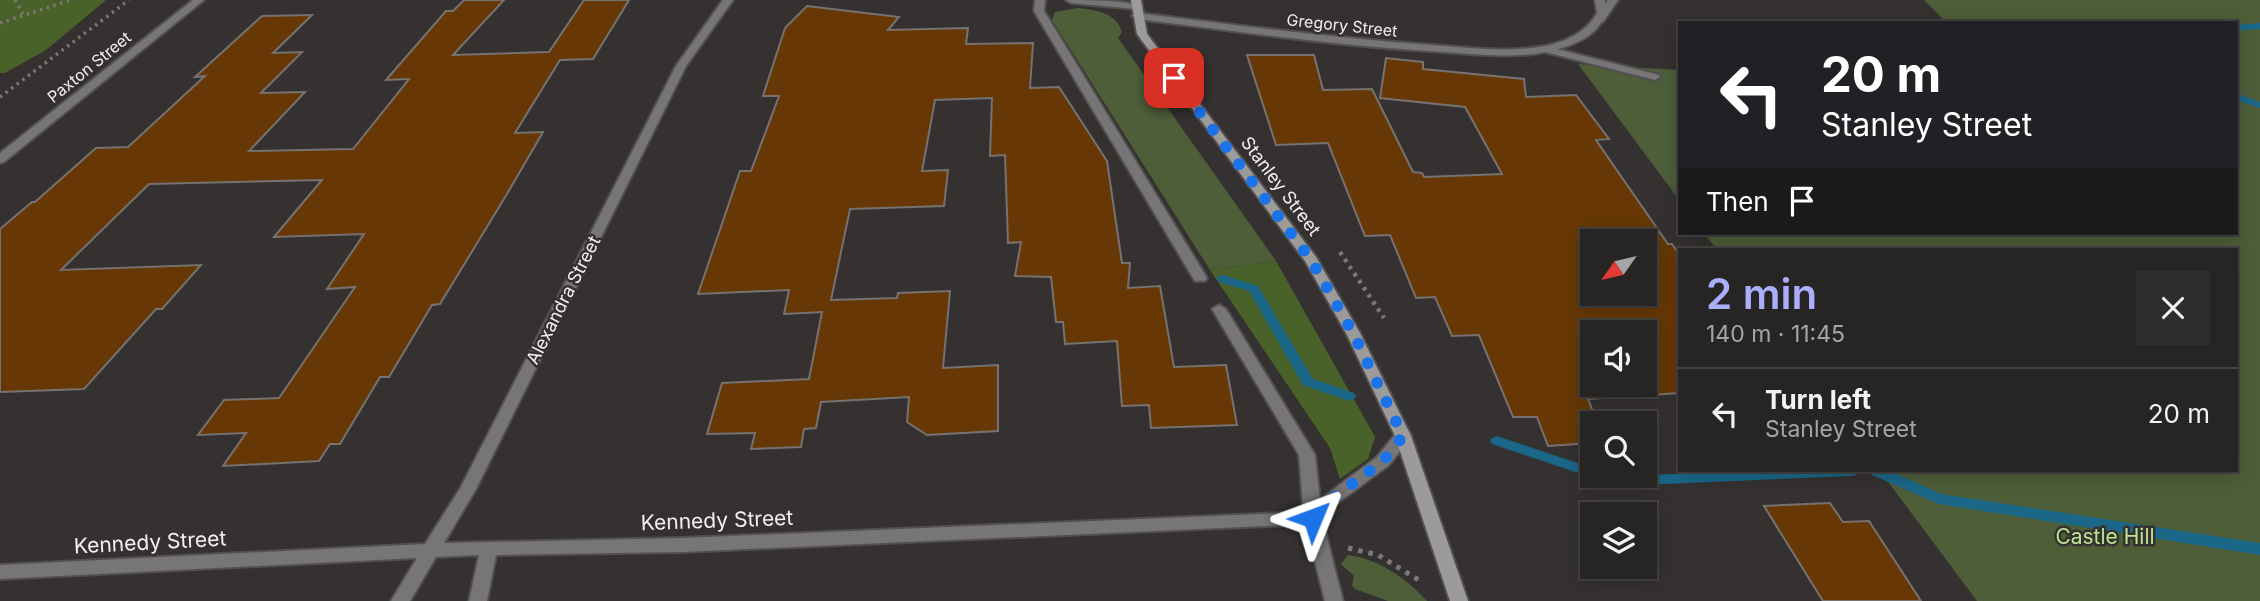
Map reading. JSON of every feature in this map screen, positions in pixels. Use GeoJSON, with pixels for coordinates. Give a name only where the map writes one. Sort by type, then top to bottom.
{"type":"FeatureCollection","features":[{"type":"Feature","properties":{"kind":"main road","name":"Stanley Street"},"geometry":{"type":"LineString","coordinates":[[1136,7],[1142,34],[1157,57],[1311,260],[1353,333],[1403,436],[1459,601]]}},
{"type":"Feature","properties":{"kind":"street","name":"Paxton Street"},"geometry":{"type":"LineString","coordinates":[[0,159],[199,0]]}},
{"type":"Feature","properties":{"kind":"street","name":"Alexandra Street"},"geometry":{"type":"LineString","coordinates":[[401,601],[468,489],[681,66],[728,0]]}},
{"type":"Feature","properties":{"kind":"street"},"geometry":{"type":"LineString","coordinates":[[1040,0],[1039,11],[1200,278]]}},
{"type":"Feature","properties":{"kind":"street","name":"Gregory Street"},"geometry":{"type":"LineString","coordinates":[[1071,0],[1136,7],[1303,37],[1485,51],[1545,49]]}},
{"type":"Feature","properties":{"kind":"street"},"geometry":{"type":"LineString","coordinates":[[1600,0],[1600,20]]}},
{"type":"Feature","properties":{"kind":"street"},"geometry":{"type":"LineString","coordinates":[[1545,49],[1579,36],[1600,20],[1613,0]]}},
{"type":"Feature","properties":{"kind":"street"},"geometry":{"type":"LineString","coordinates":[[1545,49],[1655,78]]}},
{"type":"Feature","properties":{"kind":"street"},"geometry":{"type":"LineString","coordinates":[[1219,309],[1307,456],[1313,518],[1334,601]]}},
{"type":"Feature","properties":{"kind":"street"},"geometry":{"type":"LineString","coordinates":[[1313,518],[1329,501],[1383,461],[1403,436]]}},
{"type":"Feature","properties":{"kind":"street","name":"Kennedy Street"},"geometry":{"type":"LineString","coordinates":[[0,572],[433,550],[714,544],[1313,518]]}},
{"type":"Feature","properties":{"kind":"street"},"geometry":{"type":"LineString","coordinates":[[478,601],[489,548]]}},
{"type":"Feature","properties":{"kind":"path"},"geometry":{"type":"LineString","coordinates":[[15,0],[23,14]]}},
{"type":"Feature","properties":{"kind":"path"},"geometry":{"type":"LineString","coordinates":[[0,23],[71,0]]}},
{"type":"Feature","properties":{"kind":"path"},"geometry":{"type":"LineString","coordinates":[[2,94],[129,0]]}},
{"type":"Feature","properties":{"kind":"path"},"geometry":{"type":"LineString","coordinates":[[1320,543],[1378,555],[1398,565],[1428,587]]}},
{"type":"Feature","properties":{"kind":"green space"},"geometry":{"type":"Polygon","coordinates":[[[0,0],[106,0],[46,50],[5,73],[0,73],[0,0]]]}},
{"type":"Feature","properties":{"kind":"green space","name":"Castle Hill"},"geometry":{"type":"Polygon","coordinates":[[[1924,0],[2260,0],[2260,601],[1977,601],[1881,472],[2238,472],[2238,248],[1715,248],[1706,235],[2238,235],[2238,21],[1945,21],[1924,0]]]}},
{"type":"Feature","properties":{"kind":"green space"},"geometry":{"type":"Polygon","coordinates":[[[1078,8],[1098,11],[1110,16],[1119,25],[1122,32],[1118,38],[1276,261],[1210,270],[1052,20],[1055,12],[1078,8]]]}},
{"type":"Feature","properties":{"kind":"green space"},"geometry":{"type":"Polygon","coordinates":[[[1578,64],[1678,70],[1678,198],[1578,64]]]}},
{"type":"Feature","properties":{"kind":"green space"},"geometry":{"type":"Polygon","coordinates":[[[1276,261],[1375,437],[1368,459],[1340,479],[1330,448],[1210,270],[1276,261]]]}},
{"type":"Feature","properties":{"kind":"green space"},"geometry":{"type":"Polygon","coordinates":[[[1348,555],[1381,565],[1410,585],[1427,601],[1388,601],[1355,589],[1352,585],[1354,576],[1341,564],[1348,555]]]}},
{"type":"Feature","properties":{"kind":"building"},"geometry":{"type":"Polygon","coordinates":[[[464,0],[504,0],[453,55],[549,52],[584,0],[629,0],[593,59],[560,60],[515,133],[543,132],[440,304],[432,305],[389,377],[380,377],[340,444],[330,444],[319,461],[223,466],[246,433],[198,435],[224,400],[279,398],[355,287],[327,289],[364,234],[274,237],[322,180],[149,184],[61,270],[201,265],[162,309],[156,309],[84,389],[0,392],[0,229],[96,148],[128,147],[205,76],[195,77],[262,16],[312,15],[273,53],[302,52],[261,93],[305,92],[249,151],[353,149],[409,79],[386,80],[446,11],[453,11],[464,0]]]}},
{"type":"Feature","properties":{"kind":"building"},"geometry":{"type":"Polygon","coordinates":[[[807,6],[899,17],[888,30],[968,28],[966,44],[1033,43],[1030,88],[1059,87],[1107,161],[1122,263],[1130,263],[1128,288],[1160,286],[1174,367],[1226,365],[1237,425],[1151,428],[1149,405],[1122,406],[1117,341],[1065,344],[1063,322],[1056,322],[1051,277],[1015,276],[1021,242],[1008,243],[1005,155],[990,156],[992,98],[935,100],[922,171],[948,170],[944,206],[850,209],[831,300],[897,298],[898,293],[950,291],[943,368],[998,365],[998,431],[927,435],[907,422],[909,397],[821,402],[816,428],[804,429],[801,447],[751,449],[755,433],[707,434],[722,383],[809,379],[822,312],[784,314],[789,290],[698,294],[740,171],[751,171],[779,96],[763,96],[785,28],[807,6]]]}},
{"type":"Feature","properties":{"kind":"building"},"geometry":{"type":"Polygon","coordinates":[[[1247,55],[1314,55],[1323,90],[1372,89],[1413,172],[1422,173],[1424,177],[1502,174],[1465,107],[1380,98],[1386,58],[1423,62],[1423,69],[1524,79],[1526,97],[1576,95],[1609,139],[1596,140],[1668,244],[1672,244],[1678,253],[1678,393],[1657,394],[1657,320],[1580,320],[1580,397],[1619,397],[1588,399],[1592,411],[1580,411],[1580,444],[1548,446],[1537,417],[1513,417],[1479,335],[1452,336],[1435,297],[1416,298],[1390,235],[1365,236],[1328,143],[1276,145],[1247,55]]]}},
{"type":"Feature","properties":{"kind":"building"},"geometry":{"type":"Polygon","coordinates":[[[1830,503],[1843,522],[1869,521],[1921,601],[1823,601],[1764,506],[1830,503]]]}},
{"type":"Feature","properties":{"kind":"waterway"},"geometry":{"type":"LineString","coordinates":[[2238,28],[2260,26]]}},
{"type":"Feature","properties":{"kind":"waterway"},"geometry":{"type":"LineString","coordinates":[[2238,97],[2260,105]]}},
{"type":"Feature","properties":{"kind":"waterway"},"geometry":{"type":"LineString","coordinates":[[1223,279],[1254,289],[1308,382],[1349,396]]}},
{"type":"Feature","properties":{"kind":"waterway"},"geometry":{"type":"LineString","coordinates":[[1497,441],[1580,469]]}},
{"type":"Feature","properties":{"kind":"waterway"},"geometry":{"type":"LineString","coordinates":[[1657,479],[1828,472]]}},
{"type":"Feature","properties":{"kind":"waterway"},"geometry":{"type":"LineString","coordinates":[[1879,472],[1939,499],[2260,549]]}},
{"type":"Feature","properties":{"kind":"route"},"geometry":{"type":"LineString","coordinates":[[1174,78],[1311,260],[1353,333],[1403,436],[1383,461],[1329,501],[1313,518]]}}]}
